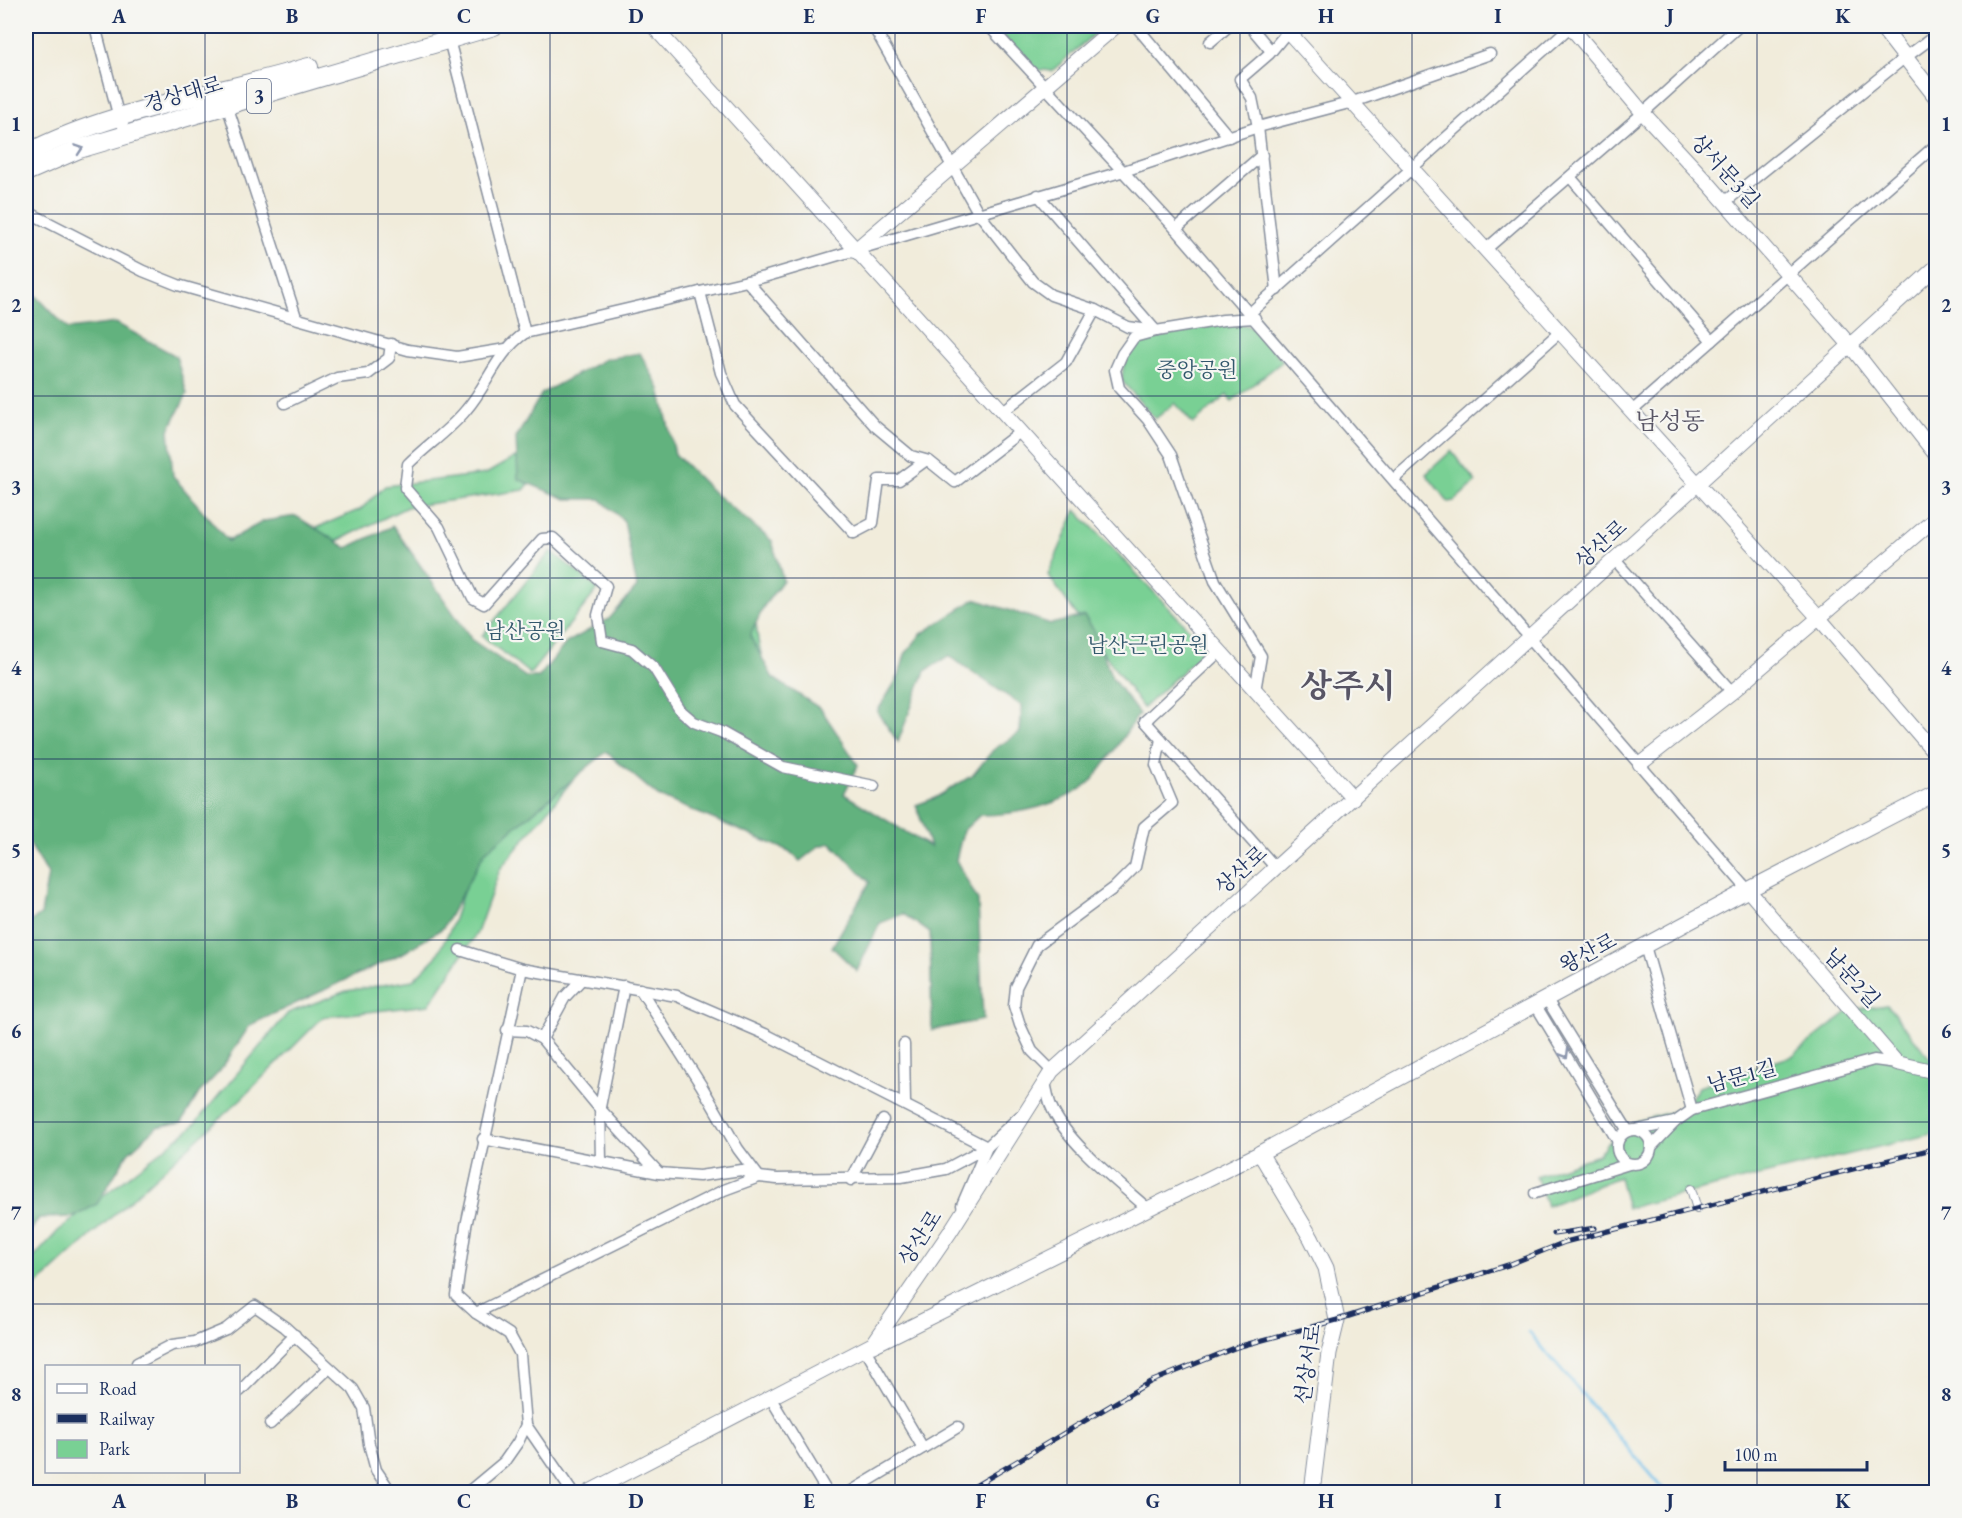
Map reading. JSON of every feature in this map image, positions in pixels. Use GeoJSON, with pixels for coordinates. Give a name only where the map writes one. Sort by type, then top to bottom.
{"type":"FeatureCollection","features":[{"type":"Feature","properties":{"kind":"main road","name":"경상대로"},"geometry":{"type":"LineString","coordinates":[[26,172],[123,126],[267,80],[449,31],[494,26]]}},
{"type":"Feature","properties":{"kind":"main road"},"geometry":{"type":"LineString","coordinates":[[1881,26],[1936,97]]}},
{"type":"Feature","properties":{"kind":"main road","name":"경상대로"},"geometry":{"type":"LineString","coordinates":[[26,154],[68,135],[227,105],[449,31]]}},
{"type":"Feature","properties":{"kind":"main road","name":"왕산로"},"geometry":{"type":"LineString","coordinates":[[1260,1153],[1540,1001],[1936,793]]}},
{"type":"Feature","properties":{"kind":"main road","name":"선상서로"},"geometry":{"type":"LineString","coordinates":[[1260,1153],[1311,1238],[1326,1268],[1337,1320],[1329,1353],[1312,1492]]}},
{"type":"Feature","properties":{"kind":"street"},"geometry":{"type":"LineString","coordinates":[[95,26],[123,126]]}},
{"type":"Feature","properties":{"kind":"street"},"geometry":{"type":"LineString","coordinates":[[652,26],[1353,798]]}},
{"type":"Feature","properties":{"kind":"street"},"geometry":{"type":"LineString","coordinates":[[873,26],[951,168],[978,212],[1033,282],[1051,295],[1095,310],[1128,327],[1156,331]]}},
{"type":"Feature","properties":{"kind":"street"},"geometry":{"type":"LineString","coordinates":[[989,26],[1176,229],[1749,890]]}},
{"type":"Feature","properties":{"kind":"street"},"geometry":{"type":"LineString","coordinates":[[854,250],[1116,26]]}},
{"type":"Feature","properties":{"kind":"street"},"geometry":{"type":"LineString","coordinates":[[1136,26],[1229,137]]}},
{"type":"Feature","properties":{"kind":"street"},"geometry":{"type":"LineString","coordinates":[[1210,42],[1229,26]]}},
{"type":"Feature","properties":{"kind":"street"},"geometry":{"type":"LineString","coordinates":[[1250,26],[1271,51]]}},
{"type":"Feature","properties":{"kind":"street"},"geometry":{"type":"LineString","coordinates":[[1255,691],[1261,656],[1215,581],[1171,455],[1148,420],[1119,388],[1115,370],[1122,354],[1134,337],[1156,331],[1252,316],[1277,290],[1571,26]]}},
{"type":"Feature","properties":{"kind":"street","name":"상서문3길"},"geometry":{"type":"LineString","coordinates":[[1571,26],[1643,113],[1725,202],[1849,344],[1936,455]]}},
{"type":"Feature","properties":{"kind":"street"},"geometry":{"type":"LineString","coordinates":[[1485,250],[1739,26]]}},
{"type":"Feature","properties":{"kind":"street"},"geometry":{"type":"LineString","coordinates":[[1277,290],[1258,127],[1252,98],[1240,79],[1271,51],[1285,28],[1485,250],[1562,331],[1819,618],[1936,754]]}},
{"type":"Feature","properties":{"kind":"street"},"geometry":{"type":"LineString","coordinates":[[449,31],[525,333]]}},
{"type":"Feature","properties":{"kind":"street"},"geometry":{"type":"LineString","coordinates":[[1725,202],[1936,35]]}},
{"type":"Feature","properties":{"kind":"street"},"geometry":{"type":"LineString","coordinates":[[874,786],[783,767],[722,732],[694,722],[680,710],[654,668],[632,649],[602,641],[598,615],[606,586],[553,538],[542,539],[484,604],[473,598],[439,527],[405,488],[405,473],[408,464],[469,408],[506,349],[525,333],[747,281],[1124,171],[1258,127],[1353,102],[1490,54]]}},
{"type":"Feature","properties":{"kind":"street"},"geometry":{"type":"LineString","coordinates":[[227,105],[296,317]]}},
{"type":"Feature","properties":{"kind":"street"},"geometry":{"type":"LineString","coordinates":[[1632,411],[1936,145]]}},
{"type":"Feature","properties":{"kind":"street"},"geometry":{"type":"LineString","coordinates":[[1176,229],[1262,154]]}},
{"type":"Feature","properties":{"kind":"street"},"geometry":{"type":"LineString","coordinates":[[1570,177],[1712,341]]}},
{"type":"Feature","properties":{"kind":"street"},"geometry":{"type":"LineString","coordinates":[[1038,195],[1156,331]]}},
{"type":"Feature","properties":{"kind":"street"},"geometry":{"type":"LineString","coordinates":[[26,211],[161,278],[408,350],[457,357],[506,349]]}},
{"type":"Feature","properties":{"kind":"street","name":"상산로"},"geometry":{"type":"LineString","coordinates":[[590,1492],[873,1344],[950,1232],[1048,1077],[1849,344],[1935,272]]}},
{"type":"Feature","properties":{"kind":"street"},"geometry":{"type":"LineString","coordinates":[[747,281],[875,426],[911,456],[925,461],[955,482],[1020,432]]}},
{"type":"Feature","properties":{"kind":"street"},"geometry":{"type":"LineString","coordinates":[[700,292],[721,373],[735,405],[854,532],[873,523],[879,480],[899,480],[925,461]]}},
{"type":"Feature","properties":{"kind":"street"},"geometry":{"type":"LineString","coordinates":[[1002,412],[1066,362],[1095,310]]}},
{"type":"Feature","properties":{"kind":"street"},"geometry":{"type":"LineString","coordinates":[[1394,479],[1562,331]]}},
{"type":"Feature","properties":{"kind":"street"},"geometry":{"type":"LineString","coordinates":[[285,403],[337,378],[368,374],[389,358],[391,344]]}},
{"type":"Feature","properties":{"kind":"street"},"geometry":{"type":"LineString","coordinates":[[1640,764],[1732,692],[1936,518]]}},
{"type":"Feature","properties":{"kind":"street"},"geometry":{"type":"LineString","coordinates":[[1615,560],[1732,692]]}},
{"type":"Feature","properties":{"kind":"street"},"geometry":{"type":"LineString","coordinates":[[1220,651],[1144,721],[1275,867]]}},
{"type":"Feature","properties":{"kind":"street"},"geometry":{"type":"LineString","coordinates":[[1147,1208],[1097,1163],[1069,1132],[1051,1107],[1048,1077],[1032,1051],[1014,1006],[1016,987],[1037,945],[1114,888],[1134,867],[1144,827],[1172,803],[1156,765],[1161,739]]}},
{"type":"Feature","properties":{"kind":"street","name":"남문2길"},"geometry":{"type":"LineString","coordinates":[[1749,890],[1897,1063]]}},
{"type":"Feature","properties":{"kind":"street","name":"남문1길"},"geometry":{"type":"LineString","coordinates":[[1645,946],[1692,1110],[1874,1060],[1897,1063]]}},
{"type":"Feature","properties":{"kind":"street"},"geometry":{"type":"LineString","coordinates":[[460,950],[522,969],[677,996],[765,1034],[987,1148]]}},
{"type":"Feature","properties":{"kind":"street"},"geometry":{"type":"LineString","coordinates":[[522,969],[483,1139],[466,1226],[456,1295],[476,1313],[509,1334],[520,1354],[526,1425],[572,1492]]}},
{"type":"Feature","properties":{"kind":"street"},"geometry":{"type":"LineString","coordinates":[[542,1039],[565,997],[582,979]]}},
{"type":"Feature","properties":{"kind":"street"},"geometry":{"type":"LineString","coordinates":[[601,1161],[600,1109],[624,986]]}},
{"type":"Feature","properties":{"kind":"street"},"geometry":{"type":"LineString","coordinates":[[640,989],[701,1084],[738,1149],[759,1177]]}},
{"type":"Feature","properties":{"kind":"street"},"geometry":{"type":"LineString","coordinates":[[1540,1001],[1631,1131],[1644,1133],[1652,1146]]}},
{"type":"Feature","properties":{"kind":"street"},"geometry":{"type":"LineString","coordinates":[[1540,1001],[1617,1140],[1619,1155],[1629,1164]]}},
{"type":"Feature","properties":{"kind":"street"},"geometry":{"type":"LineString","coordinates":[[507,1030],[527,1031],[542,1039],[600,1109],[659,1173]]}},
{"type":"Feature","properties":{"kind":"street"},"geometry":{"type":"LineString","coordinates":[[904,1044],[905,1104]]}},
{"type":"Feature","properties":{"kind":"street"},"geometry":{"type":"LineString","coordinates":[[1874,1060],[1882,1045]]}},
{"type":"Feature","properties":{"kind":"street"},"geometry":{"type":"LineString","coordinates":[[1897,1063],[1936,1072]]}},
{"type":"Feature","properties":{"kind":"street"},"geometry":{"type":"LineString","coordinates":[[483,1139],[659,1173],[699,1176],[741,1170],[759,1177],[851,1180],[901,1177],[946,1170],[987,1148],[1026,1109]]}},
{"type":"Feature","properties":{"kind":"street"},"geometry":{"type":"LineString","coordinates":[[1535,1193],[1629,1164],[1640,1163],[1646,1158],[1652,1146],[1675,1122],[1692,1110]]}},
{"type":"Feature","properties":{"kind":"street"},"geometry":{"type":"LineString","coordinates":[[851,1180],[884,1120]]}},
{"type":"Feature","properties":{"kind":"street"},"geometry":{"type":"LineString","coordinates":[[1617,1140],[1631,1131],[1675,1122]]}},
{"type":"Feature","properties":{"kind":"street"},"geometry":{"type":"LineString","coordinates":[[950,1232],[987,1148]]}},
{"type":"Feature","properties":{"kind":"street"},"geometry":{"type":"LineString","coordinates":[[923,1448],[865,1349],[903,1333],[1260,1153]]}},
{"type":"Feature","properties":{"kind":"street"},"geometry":{"type":"LineString","coordinates":[[1608,1171],[1619,1155]]}},
{"type":"Feature","properties":{"kind":"street"},"geometry":{"type":"LineString","coordinates":[[476,1313],[724,1190],[759,1177]]}},
{"type":"Feature","properties":{"kind":"street"},"geometry":{"type":"LineString","coordinates":[[1691,1189],[1697,1209]]}},
{"type":"Feature","properties":{"kind":"street"},"geometry":{"type":"LineString","coordinates":[[137,1363],[172,1345],[195,1342],[226,1329],[255,1306],[295,1335],[328,1369],[353,1389],[364,1408],[369,1444],[376,1470],[391,1492]]}},
{"type":"Feature","properties":{"kind":"street"},"geometry":{"type":"LineString","coordinates":[[240,1391],[295,1335]]}},
{"type":"Feature","properties":{"kind":"street"},"geometry":{"type":"LineString","coordinates":[[270,1424],[328,1369]]}},
{"type":"Feature","properties":{"kind":"street"},"geometry":{"type":"LineString","coordinates":[[770,1397],[827,1492]]}},
{"type":"Feature","properties":{"kind":"street"},"geometry":{"type":"LineString","coordinates":[[468,1492],[504,1462],[518,1442],[526,1425]]}},
{"type":"Feature","properties":{"kind":"street"},"geometry":{"type":"LineString","coordinates":[[850,1492],[958,1427]]}},
{"type":"Feature","properties":{"kind":"green space"},"geometry":{"type":"Polygon","coordinates":[[[994,26],[1103,26],[1052,71],[1033,69],[994,26]]]}},
{"type":"Feature","properties":{"kind":"green space"},"geometry":{"type":"Polygon","coordinates":[[[26,285],[68,329],[116,323],[176,356],[187,394],[169,430],[173,476],[228,541],[264,521],[296,516],[347,548],[393,526],[472,640],[526,677],[539,677],[566,643],[609,619],[637,587],[624,521],[600,499],[566,499],[518,479],[516,438],[542,393],[605,359],[640,353],[660,389],[675,454],[713,492],[772,541],[783,580],[764,606],[750,636],[773,678],[821,709],[858,765],[844,794],[930,847],[916,805],[935,798],[973,775],[993,750],[1020,732],[1022,706],[949,656],[925,671],[898,742],[877,712],[899,676],[905,654],[921,634],[975,599],[1051,624],[1084,616],[1094,630],[1112,678],[1139,714],[1095,776],[1079,790],[1038,808],[980,815],[963,831],[956,860],[978,901],[983,1020],[932,1030],[930,933],[903,914],[880,923],[857,971],[832,947],[870,882],[831,843],[819,846],[800,861],[789,851],[658,796],[606,752],[485,852],[443,928],[405,952],[250,1025],[220,1071],[199,1093],[182,1122],[157,1127],[128,1153],[97,1204],[74,1217],[39,1218],[26,1238],[26,924],[41,915],[48,874],[26,838],[26,285]]]}},
{"type":"Feature","properties":{"kind":"green space","name":"중앙공원"},"geometry":{"type":"Polygon","coordinates":[[[1229,322],[1253,327],[1283,361],[1232,401],[1227,395],[1193,424],[1175,403],[1155,419],[1122,381],[1128,355],[1142,341],[1229,322]]]}},
{"type":"Feature","properties":{"kind":"green space"},"geometry":{"type":"Polygon","coordinates":[[[624,394],[753,594],[758,641],[786,762],[745,655],[560,446],[524,490],[407,507],[294,562],[173,539],[292,538],[361,509],[385,486],[486,474],[624,394]]]}},
{"type":"Feature","properties":{"kind":"green space"},"geometry":{"type":"Polygon","coordinates":[[[1451,451],[1476,482],[1454,501],[1448,502],[1426,474],[1451,451]]]}},
{"type":"Feature","properties":{"kind":"green space","name":"남산근린공원"},"geometry":{"type":"Polygon","coordinates":[[[1076,510],[1207,648],[1143,708],[1048,575],[1076,510]]]}},
{"type":"Feature","properties":{"kind":"green space","name":"남산공원"},"geometry":{"type":"Polygon","coordinates":[[[551,551],[598,589],[530,674],[482,636],[551,551]]]}},
{"type":"Feature","properties":{"kind":"green space"},"geometry":{"type":"Polygon","coordinates":[[[598,724],[602,744],[500,869],[477,933],[429,1005],[323,1017],[241,1099],[26,1295],[26,1266],[58,1231],[192,1127],[288,1013],[346,991],[413,980],[436,957],[451,928],[471,868],[598,724]]]}},
{"type":"Feature","properties":{"kind":"green space"},"geometry":{"type":"Polygon","coordinates":[[[1887,1005],[1936,1066],[1936,1133],[1627,1208],[1619,1177],[1547,1206],[1536,1176],[1598,1155],[1607,1143],[1637,1121],[1683,1109],[1699,1087],[1792,1056],[1850,1010],[1887,1005]]]}},
{"type":"Feature","properties":{"kind":"waterway"},"geometry":{"type":"LineString","coordinates":[[1529,1332],[1666,1492]]}},
{"type":"Feature","properties":{"kind":"railway"},"geometry":{"type":"LineString","coordinates":[[965,1492],[1150,1382],[1237,1347],[1337,1320],[1508,1265],[1565,1242],[1936,1148]]}},
{"type":"Feature","properties":{"kind":"railway"},"geometry":{"type":"LineString","coordinates":[[1554,1234],[1595,1228]]}},
{"type":"Feature","properties":{"kind":"district","name":"남성동"},"geometry":{"type":"Point","coordinates":[1670,421]}},
{"type":"Feature","properties":{"kind":"district","name":"상주시"},"geometry":{"type":"Point","coordinates":[1348,685]}}]}
